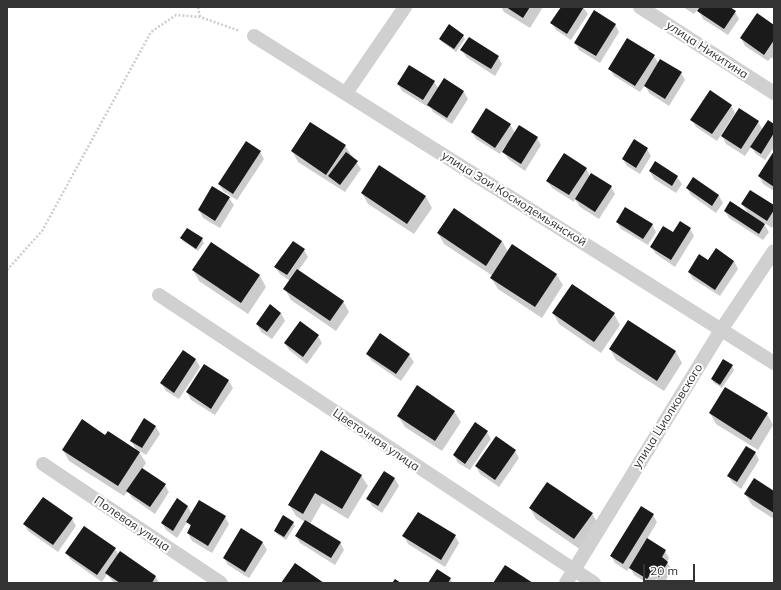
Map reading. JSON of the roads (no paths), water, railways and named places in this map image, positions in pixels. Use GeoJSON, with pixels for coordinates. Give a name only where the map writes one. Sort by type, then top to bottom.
{"type":"FeatureCollection","features":[{"type":"Feature","properties":{"kind":"street"},"geometry":{"type":"LineString","coordinates":[[346,93],[404,7]]}},
{"type":"Feature","properties":{"kind":"street","name":"улица Никитина"},"geometry":{"type":"LineString","coordinates":[[640,7],[774,92]]}},
{"type":"Feature","properties":{"kind":"street","name":"улица Зои Космодемьянской"},"geometry":{"type":"LineString","coordinates":[[254,36],[774,363]]}},
{"type":"Feature","properties":{"kind":"street","name":"улица Циолковского"},"geometry":{"type":"LineString","coordinates":[[566,583],[721,330],[774,251]]}},
{"type":"Feature","properties":{"kind":"street","name":"Цветочная улица"},"geometry":{"type":"LineString","coordinates":[[159,295],[594,583]]}},
{"type":"Feature","properties":{"kind":"street","name":"Полевая улица"},"geometry":{"type":"LineString","coordinates":[[43,464],[220,583]]}}]}
